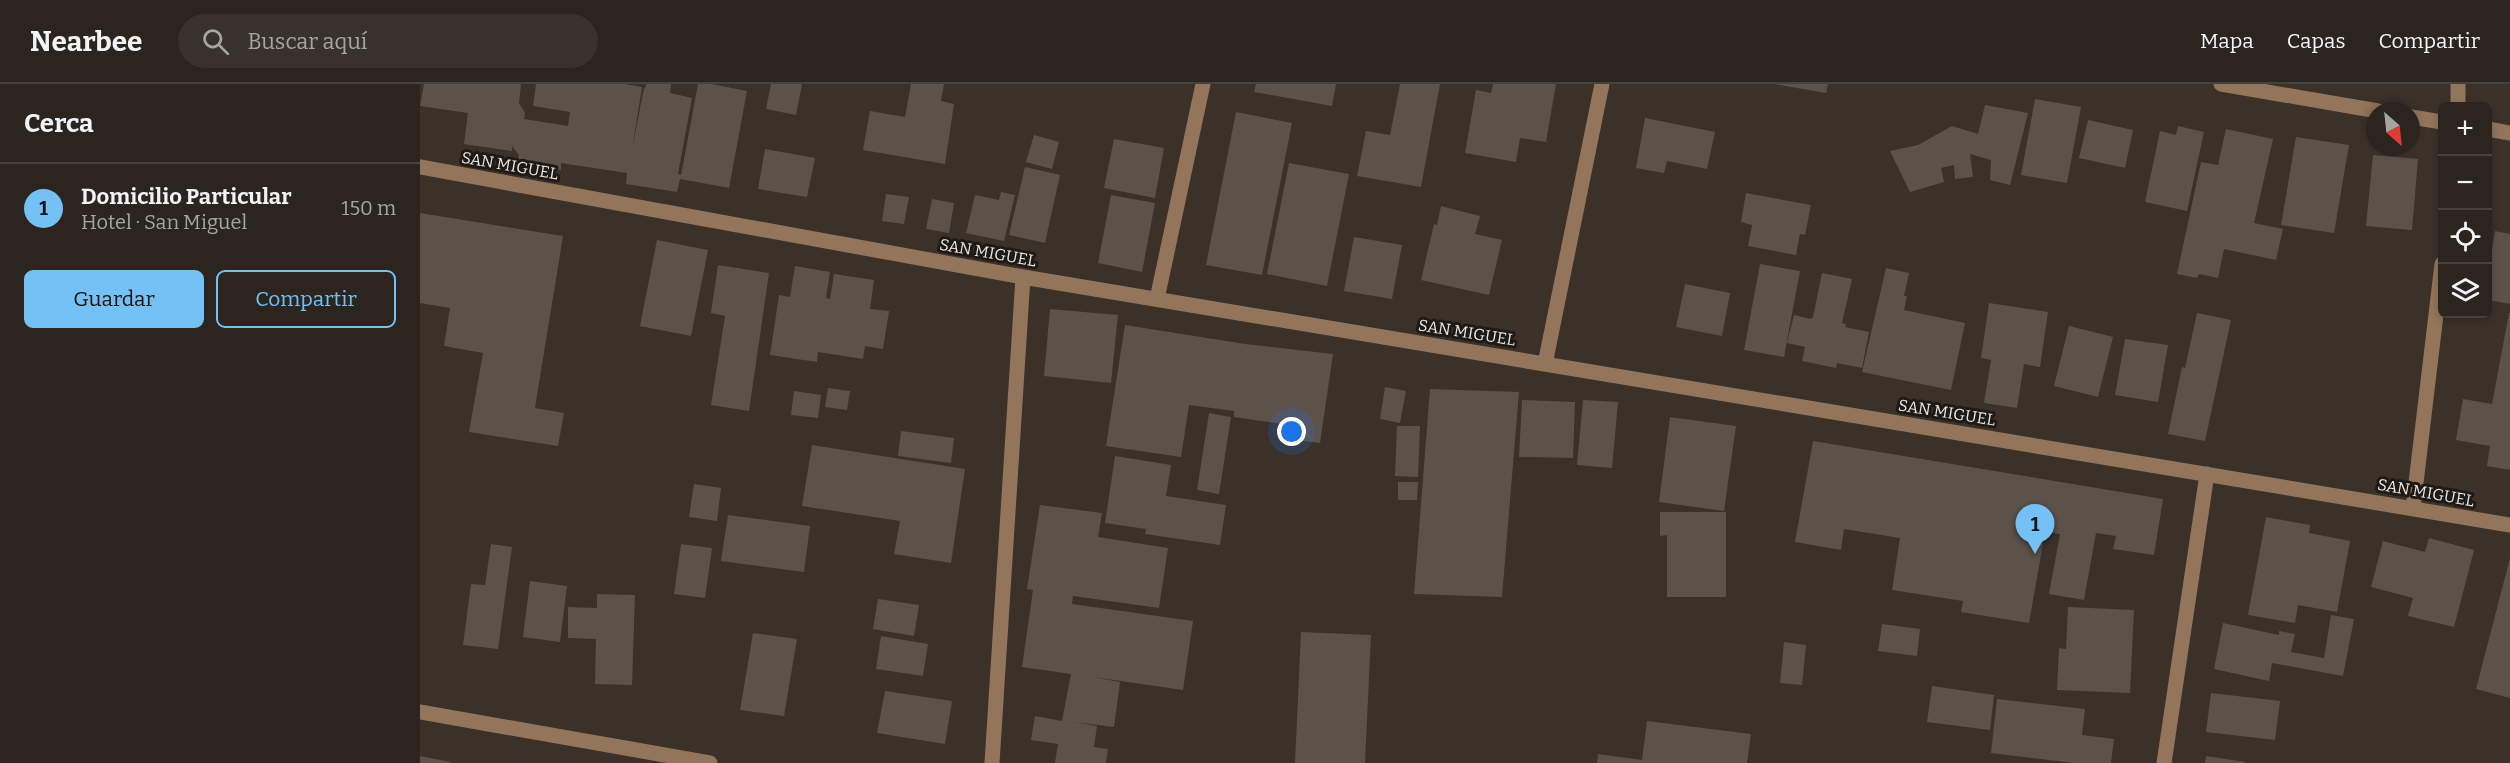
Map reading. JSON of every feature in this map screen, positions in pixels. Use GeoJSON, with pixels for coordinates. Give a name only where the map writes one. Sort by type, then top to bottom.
{"type":"FeatureCollection","features":[{"type":"Feature","properties":{"kind":"street"},"geometry":{"type":"LineString","coordinates":[[1157,299],[1203,84]]}},
{"type":"Feature","properties":{"kind":"street"},"geometry":{"type":"LineString","coordinates":[[1545,364],[1602,84]]}},
{"type":"Feature","properties":{"kind":"street"},"geometry":{"type":"LineString","coordinates":[[2222,84],[2366,109]]}},
{"type":"Feature","properties":{"kind":"street"},"geometry":{"type":"LineString","coordinates":[[2458,84],[2458,102]]}},
{"type":"Feature","properties":{"kind":"street"},"geometry":{"type":"LineString","coordinates":[[2420,118],[2438,121]]}},
{"type":"Feature","properties":{"kind":"street"},"geometry":{"type":"LineString","coordinates":[[2492,130],[2510,133]]}},
{"type":"Feature","properties":{"kind":"street","name":"SAN MIGUEL"},"geometry":{"type":"LineString","coordinates":[[420,167],[1023,277],[2510,525]]}},
{"type":"Feature","properties":{"kind":"street"},"geometry":{"type":"LineString","coordinates":[[992,763],[1023,277]]}},
{"type":"Feature","properties":{"kind":"street"},"geometry":{"type":"LineString","coordinates":[[2413,508],[2438,298]]}},
{"type":"Feature","properties":{"kind":"street"},"geometry":{"type":"LineString","coordinates":[[2164,763],[2207,474]]}},
{"type":"Feature","properties":{"kind":"street"},"geometry":{"type":"LineString","coordinates":[[420,711],[710,763]]}},
{"type":"Feature","properties":{"kind":"building"},"geometry":{"type":"Polygon","coordinates":[[[424,84],[521,84],[519,103],[525,113],[524,119],[568,126],[570,112],[533,106],[536,84],[624,84],[642,87],[632,149],[646,84],[671,84],[670,93],[692,98],[678,174],[681,175],[698,84],[711,84],[747,91],[729,188],[680,179],[677,192],[626,184],[627,173],[561,163],[561,170],[517,164],[519,155],[512,146],[512,151],[464,144],[468,113],[420,106],[424,84]]]}},
{"type":"Feature","properties":{"kind":"building"},"geometry":{"type":"Polygon","coordinates":[[[771,84],[802,84],[796,115],[766,109],[771,84]]]}},
{"type":"Feature","properties":{"kind":"building"},"geometry":{"type":"Polygon","coordinates":[[[911,84],[944,84],[941,101],[954,104],[945,164],[863,150],[870,111],[905,117],[911,84]]]}},
{"type":"Feature","properties":{"kind":"building"},"geometry":{"type":"Polygon","coordinates":[[[1256,84],[1336,84],[1332,106],[1254,92],[1256,84]]]}},
{"type":"Feature","properties":{"kind":"building"},"geometry":{"type":"Polygon","coordinates":[[[1400,84],[1440,84],[1421,187],[1357,176],[1366,131],[1390,135],[1400,84]]]}},
{"type":"Feature","properties":{"kind":"building"},"geometry":{"type":"Polygon","coordinates":[[[1493,84],[1556,84],[1546,142],[1520,138],[1516,162],[1465,153],[1476,90],[1491,93],[1493,84]]]}},
{"type":"Feature","properties":{"kind":"building"},"geometry":{"type":"Polygon","coordinates":[[[1774,84],[1828,84],[1826,93],[1774,84]]]}},
{"type":"Feature","properties":{"kind":"building"},"geometry":{"type":"Polygon","coordinates":[[[2035,99],[2081,107],[2067,183],[2021,175],[2035,99]]]}},
{"type":"Feature","properties":{"kind":"building"},"geometry":{"type":"Polygon","coordinates":[[[1985,105],[2028,113],[2010,185],[1990,180],[1991,160],[1970,154],[1973,177],[1955,179],[1954,165],[1941,168],[1944,182],[1910,192],[1890,151],[1918,145],[1952,126],[1978,134],[1985,105]]]}},
{"type":"Feature","properties":{"kind":"building"},"geometry":{"type":"Polygon","coordinates":[[[1236,112],[1292,123],[1262,275],[1206,265],[1236,112]]]}},
{"type":"Feature","properties":{"kind":"building"},"geometry":{"type":"Polygon","coordinates":[[[1645,118],[1715,132],[1707,169],[1667,161],[1664,173],[1636,168],[1645,118]]]}},
{"type":"Feature","properties":{"kind":"building"},"geometry":{"type":"Polygon","coordinates":[[[2088,120],[2133,130],[2125,168],[2079,158],[2088,120]]]}},
{"type":"Feature","properties":{"kind":"building"},"geometry":{"type":"Polygon","coordinates":[[[2178,126],[2204,132],[2187,211],[2145,202],[2160,131],[2176,135],[2178,126]]]}},
{"type":"Feature","properties":{"kind":"building"},"geometry":{"type":"Polygon","coordinates":[[[2226,129],[2273,139],[2254,223],[2283,229],[2276,260],[2224,249],[2218,278],[2199,274],[2197,278],[2177,274],[2201,162],[2218,165],[2226,129]]]}},
{"type":"Feature","properties":{"kind":"building"},"geometry":{"type":"Polygon","coordinates":[[[1034,135],[1059,142],[1052,169],[1026,162],[1034,135]]]}},
{"type":"Feature","properties":{"kind":"building"},"geometry":{"type":"Polygon","coordinates":[[[2296,137],[2349,145],[2334,233],[2281,225],[2296,137]]]}},
{"type":"Feature","properties":{"kind":"building"},"geometry":{"type":"Polygon","coordinates":[[[1114,139],[1164,148],[1155,198],[1104,188],[1114,139]]]}},
{"type":"Feature","properties":{"kind":"building"},"geometry":{"type":"Polygon","coordinates":[[[765,149],[815,158],[807,197],[758,189],[765,149]]]}},
{"type":"Feature","properties":{"kind":"building"},"geometry":{"type":"Polygon","coordinates":[[[2373,156],[2418,159],[2412,230],[2366,226],[2373,156]]]}},
{"type":"Feature","properties":{"kind":"building"},"geometry":{"type":"Polygon","coordinates":[[[1289,163],[1349,174],[1327,286],[1267,274],[1289,163]]]}},
{"type":"Feature","properties":{"kind":"building"},"geometry":{"type":"Polygon","coordinates":[[[1025,167],[1060,175],[1045,243],[1009,235],[1025,167]]]}},
{"type":"Feature","properties":{"kind":"building"},"geometry":{"type":"Polygon","coordinates":[[[1001,192],[1015,195],[1004,241],[966,233],[975,195],[999,200],[1001,192]]]}},
{"type":"Feature","properties":{"kind":"building"},"geometry":{"type":"Polygon","coordinates":[[[1746,193],[1811,205],[1805,235],[1800,234],[1796,255],[1748,246],[1752,225],[1741,222],[1746,193]]]}},
{"type":"Feature","properties":{"kind":"building"},"geometry":{"type":"Polygon","coordinates":[[[886,194],[909,197],[904,224],[882,221],[886,194]]]}},
{"type":"Feature","properties":{"kind":"building"},"geometry":{"type":"Polygon","coordinates":[[[1111,195],[1155,203],[1142,272],[1098,263],[1111,195]]]}},
{"type":"Feature","properties":{"kind":"building"},"geometry":{"type":"Polygon","coordinates":[[[932,199],[954,203],[949,233],[926,229],[932,199]]]}},
{"type":"Feature","properties":{"kind":"building"},"geometry":{"type":"Polygon","coordinates":[[[1441,206],[1480,216],[1475,234],[1502,240],[1489,295],[1421,280],[1434,224],[1437,225],[1441,206]]]}},
{"type":"Feature","properties":{"kind":"building"},"geometry":{"type":"Polygon","coordinates":[[[420,213],[563,236],[535,408],[564,413],[558,446],[469,432],[483,353],[444,346],[450,308],[420,303],[420,213]]]}},
{"type":"Feature","properties":{"kind":"building"},"geometry":{"type":"Polygon","coordinates":[[[2495,231],[2510,234],[2510,304],[2492,301],[2492,250],[2495,231]]]}},
{"type":"Feature","properties":{"kind":"building"},"geometry":{"type":"Polygon","coordinates":[[[1354,237],[1402,245],[1392,299],[1344,291],[1354,237]]]}},
{"type":"Feature","properties":{"kind":"building"},"geometry":{"type":"Polygon","coordinates":[[[657,240],[708,250],[691,336],[640,326],[657,240]]]}},
{"type":"Feature","properties":{"kind":"building"},"geometry":{"type":"Polygon","coordinates":[[[1760,264],[1800,271],[1784,357],[1744,350],[1760,264]]]}},
{"type":"Feature","properties":{"kind":"building"},"geometry":{"type":"Polygon","coordinates":[[[718,265],[769,273],[749,411],[711,405],[725,316],[711,313],[718,265]]]}},
{"type":"Feature","properties":{"kind":"building"},"geometry":{"type":"Polygon","coordinates":[[[795,266],[830,272],[826,298],[830,299],[834,274],[874,280],[870,309],[889,311],[883,349],[865,346],[863,359],[818,352],[817,362],[770,355],[779,295],[790,297],[795,266]]]}},
{"type":"Feature","properties":{"kind":"building"},"geometry":{"type":"Polygon","coordinates":[[[1886,268],[1909,273],[1904,296],[1907,296],[1904,310],[1965,323],[1951,390],[1862,372],[1886,268]]]}},
{"type":"Feature","properties":{"kind":"building"},"geometry":{"type":"Polygon","coordinates":[[[1822,273],[1852,279],[1842,323],[1846,324],[1845,327],[1869,332],[1862,368],[1837,363],[1836,368],[1802,361],[1805,347],[1787,343],[1794,315],[1811,319],[1813,317],[1822,273]]]}},
{"type":"Feature","properties":{"kind":"building"},"geometry":{"type":"Polygon","coordinates":[[[1685,284],[1730,293],[1722,336],[1676,327],[1685,284]]]}},
{"type":"Feature","properties":{"kind":"building"},"geometry":{"type":"Polygon","coordinates":[[[1989,303],[2048,312],[2040,367],[2024,364],[2017,408],[1984,403],[1991,360],[1981,358],[1989,303]]]}},
{"type":"Feature","properties":{"kind":"building"},"geometry":{"type":"Polygon","coordinates":[[[1050,309],[1118,315],[1111,383],[1044,376],[1050,309]]]}},
{"type":"Feature","properties":{"kind":"building"},"geometry":{"type":"Polygon","coordinates":[[[2197,313],[2231,320],[2205,441],[2168,434],[2182,367],[2185,368],[2197,313]]]}},
{"type":"Feature","properties":{"kind":"building"},"geometry":{"type":"Polygon","coordinates":[[[2509,313],[2510,470],[2487,466],[2490,446],[2456,440],[2463,399],[2492,404],[2509,313]]]}},
{"type":"Feature","properties":{"kind":"building"},"geometry":{"type":"Polygon","coordinates":[[[1125,325],[1245,344],[1333,354],[1320,443],[1281,438],[1283,424],[1234,417],[1234,411],[1189,405],[1181,457],[1106,446],[1125,325]]]}},
{"type":"Feature","properties":{"kind":"building"},"geometry":{"type":"Polygon","coordinates":[[[2069,326],[2113,337],[2098,397],[2054,386],[2069,326]]]}},
{"type":"Feature","properties":{"kind":"building"},"geometry":{"type":"Polygon","coordinates":[[[2125,339],[2168,345],[2158,402],[2115,395],[2125,339]]]}},
{"type":"Feature","properties":{"kind":"building"},"geometry":{"type":"Polygon","coordinates":[[[1385,387],[1406,391],[1400,423],[1380,419],[1385,387]]]}},
{"type":"Feature","properties":{"kind":"building"},"geometry":{"type":"Polygon","coordinates":[[[828,388],[850,391],[847,410],[825,407],[828,388]]]}},
{"type":"Feature","properties":{"kind":"building"},"geometry":{"type":"Polygon","coordinates":[[[1430,389],[1519,392],[1502,597],[1414,594],[1430,389]]]}},
{"type":"Feature","properties":{"kind":"building"},"geometry":{"type":"Polygon","coordinates":[[[794,391],[821,395],[818,418],[791,415],[794,391]]]}},
{"type":"Feature","properties":{"kind":"building"},"geometry":{"type":"Polygon","coordinates":[[[1522,400],[1575,402],[1573,458],[1519,457],[1522,400]]]}},
{"type":"Feature","properties":{"kind":"building"},"geometry":{"type":"Polygon","coordinates":[[[1583,400],[1618,402],[1612,468],[1577,465],[1583,400]]]}},
{"type":"Feature","properties":{"kind":"building"},"geometry":{"type":"Polygon","coordinates":[[[1209,413],[1231,417],[1219,494],[1197,490],[1209,413]]]}},
{"type":"Feature","properties":{"kind":"building"},"geometry":{"type":"Polygon","coordinates":[[[1670,417],[1736,426],[1724,511],[1659,502],[1670,417]]]}},
{"type":"Feature","properties":{"kind":"building"},"geometry":{"type":"Polygon","coordinates":[[[1397,426],[1420,426],[1418,477],[1395,476],[1397,426]]]}},
{"type":"Feature","properties":{"kind":"building"},"geometry":{"type":"Polygon","coordinates":[[[901,431],[954,438],[951,463],[898,456],[901,431]]]}},
{"type":"Feature","properties":{"kind":"building"},"geometry":{"type":"Polygon","coordinates":[[[1813,441],[2163,499],[2154,555],[2113,549],[2116,536],[2096,533],[2084,600],[2049,594],[2060,534],[2045,532],[2029,623],[1961,612],[1963,601],[1892,590],[1900,538],[1844,529],[1841,550],[1795,542],[1813,441]]]}},
{"type":"Feature","properties":{"kind":"building"},"geometry":{"type":"Polygon","coordinates":[[[812,445],[965,469],[951,563],[894,554],[900,521],[802,506],[812,445]]]}},
{"type":"Feature","properties":{"kind":"building"},"geometry":{"type":"Polygon","coordinates":[[[1115,456],[1171,465],[1166,496],[1226,505],[1220,545],[1145,534],[1146,529],[1105,523],[1115,456]]]}},
{"type":"Feature","properties":{"kind":"building"},"geometry":{"type":"Polygon","coordinates":[[[1398,482],[1418,482],[1417,500],[1398,500],[1398,482]]]}},
{"type":"Feature","properties":{"kind":"building"},"geometry":{"type":"Polygon","coordinates":[[[694,484],[721,488],[717,521],[689,517],[694,484]]]}},
{"type":"Feature","properties":{"kind":"building"},"geometry":{"type":"Polygon","coordinates":[[[1040,505],[1102,513],[1098,537],[1168,548],[1159,608],[1073,596],[1072,604],[1193,621],[1183,690],[1093,677],[1120,682],[1114,727],[1073,722],[1097,726],[1094,747],[1108,749],[1106,763],[1055,763],[1058,744],[1031,740],[1035,716],[1062,721],[1071,674],[1022,667],[1033,590],[1027,589],[1040,505]]]}},
{"type":"Feature","properties":{"kind":"building"},"geometry":{"type":"Polygon","coordinates":[[[1660,512],[1726,512],[1726,597],[1667,597],[1667,535],[1660,536],[1660,512]]]}},
{"type":"Feature","properties":{"kind":"building"},"geometry":{"type":"Polygon","coordinates":[[[728,515],[810,526],[804,572],[721,561],[728,515]]]}},
{"type":"Feature","properties":{"kind":"building"},"geometry":{"type":"Polygon","coordinates":[[[2266,517],[2310,525],[2309,533],[2350,541],[2337,612],[2298,605],[2295,623],[2248,615],[2266,517]]]}},
{"type":"Feature","properties":{"kind":"building"},"geometry":{"type":"Polygon","coordinates":[[[2429,538],[2474,550],[2454,627],[2408,616],[2413,598],[2371,587],[2383,541],[2425,552],[2429,538]]]}},
{"type":"Feature","properties":{"kind":"building"},"geometry":{"type":"Polygon","coordinates":[[[491,544],[512,547],[498,649],[463,645],[471,584],[485,585],[491,544]]]}},
{"type":"Feature","properties":{"kind":"building"},"geometry":{"type":"Polygon","coordinates":[[[681,544],[712,548],[705,598],[674,594],[681,544]]]}},
{"type":"Feature","properties":{"kind":"building"},"geometry":{"type":"Polygon","coordinates":[[[2510,558],[2510,698],[2476,689],[2510,558]]]}},
{"type":"Feature","properties":{"kind":"building"},"geometry":{"type":"Polygon","coordinates":[[[530,581],[567,586],[560,642],[523,637],[530,581]]]}},
{"type":"Feature","properties":{"kind":"building"},"geometry":{"type":"Polygon","coordinates":[[[597,594],[635,595],[632,685],[595,684],[596,639],[568,638],[568,607],[597,608],[597,594]]]}},
{"type":"Feature","properties":{"kind":"building"},"geometry":{"type":"Polygon","coordinates":[[[878,599],[919,605],[914,636],[873,629],[878,599]]]}},
{"type":"Feature","properties":{"kind":"building"},"geometry":{"type":"Polygon","coordinates":[[[2068,607],[2134,610],[2130,693],[2057,690],[2059,648],[2066,649],[2068,607]]]}},
{"type":"Feature","properties":{"kind":"building"},"geometry":{"type":"Polygon","coordinates":[[[2331,615],[2354,619],[2343,676],[2272,663],[2269,681],[2214,669],[2223,623],[2279,635],[2279,631],[2295,634],[2291,652],[2324,658],[2331,615]]]}},
{"type":"Feature","properties":{"kind":"building"},"geometry":{"type":"Polygon","coordinates":[[[1882,624],[1920,629],[1917,656],[1878,651],[1882,624]]]}},
{"type":"Feature","properties":{"kind":"building"},"geometry":{"type":"Polygon","coordinates":[[[1301,632],[1371,635],[1365,763],[1295,763],[1301,632]]]}},
{"type":"Feature","properties":{"kind":"building"},"geometry":{"type":"Polygon","coordinates":[[[753,633],[797,639],[784,716],[740,710],[753,633]]]}},
{"type":"Feature","properties":{"kind":"building"},"geometry":{"type":"Polygon","coordinates":[[[881,636],[928,644],[923,676],[876,669],[881,636]]]}},
{"type":"Feature","properties":{"kind":"building"},"geometry":{"type":"Polygon","coordinates":[[[1784,642],[1806,645],[1802,685],[1780,683],[1784,642]]]}},
{"type":"Feature","properties":{"kind":"building"},"geometry":{"type":"Polygon","coordinates":[[[1932,686],[1994,695],[1990,730],[1927,722],[1932,686]]]}},
{"type":"Feature","properties":{"kind":"building"},"geometry":{"type":"Polygon","coordinates":[[[885,691],[952,701],[945,744],[877,733],[885,691]]]}},
{"type":"Feature","properties":{"kind":"building"},"geometry":{"type":"Polygon","coordinates":[[[2211,693],[2280,701],[2275,740],[2206,732],[2211,693]]]}},
{"type":"Feature","properties":{"kind":"building"},"geometry":{"type":"Polygon","coordinates":[[[1997,699],[2085,709],[2082,735],[2114,739],[2111,763],[2074,763],[1991,753],[1997,699]]]}},
{"type":"Feature","properties":{"kind":"building"},"geometry":{"type":"Polygon","coordinates":[[[1647,721],[1751,734],[1747,763],[1597,763],[1598,754],[1642,760],[1647,721]]]}},
{"type":"Feature","properties":{"kind":"building"},"geometry":{"type":"Polygon","coordinates":[[[420,756],[451,762],[451,763],[420,763],[420,756]]]}},
{"type":"Feature","properties":{"kind":"building"},"geometry":{"type":"Polygon","coordinates":[[[2206,756],[2245,762],[2245,763],[2205,763],[2206,756]]]}},
{"type":"Feature","properties":{"kind":"place","name":"Domicilio Particular"},"geometry":{"type":"Point","coordinates":[2035,554]}}]}
